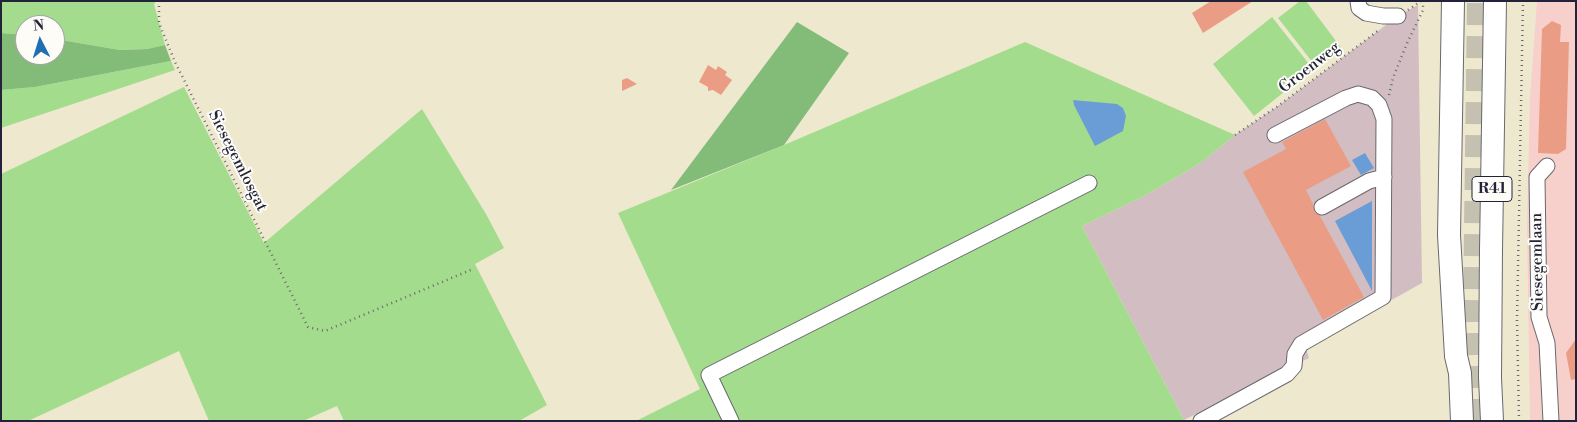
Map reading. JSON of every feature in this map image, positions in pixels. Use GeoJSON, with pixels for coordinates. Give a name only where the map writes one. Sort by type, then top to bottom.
{"type":"FeatureCollection","features":[{"type":"Feature","properties":{"kind":"highway","name":"R41"},"geometry":{"type":"LineString","coordinates":[[1453,1],[1449,235],[1462,421]]}},
{"type":"Feature","properties":{"kind":"highway","name":"R41"},"geometry":{"type":"LineString","coordinates":[[1492,421],[1490,378],[1495,1]]}},
{"type":"Feature","properties":{"kind":"street"},"geometry":{"type":"LineString","coordinates":[[1358,1],[1359,8],[1366,13],[1398,16]]}},
{"type":"Feature","properties":{"kind":"street"},"geometry":{"type":"LineString","coordinates":[[1201,421],[1287,374],[1294,366],[1295,354],[1301,344],[1383,297],[1384,119],[1379,105],[1372,98],[1358,94],[1346,98],[1275,135]]}},
{"type":"Feature","properties":{"kind":"street","name":"Siesegemlaan"},"geometry":{"type":"LineString","coordinates":[[1547,166],[1537,177],[1539,317],[1548,344],[1551,421]]}},
{"type":"Feature","properties":{"kind":"street"},"geometry":{"type":"LineString","coordinates":[[1322,207],[1369,182],[1384,177]]}},
{"type":"Feature","properties":{"kind":"street"},"geometry":{"type":"LineString","coordinates":[[731,421],[709,375],[1089,183]]}},
{"type":"Feature","properties":{"kind":"path","name":"Siesegemlosgat"},"geometry":{"type":"LineString","coordinates":[[159,1],[159,23],[175,62],[308,327],[325,330],[473,269]]}},
{"type":"Feature","properties":{"kind":"path"},"geometry":{"type":"LineString","coordinates":[[1384,119],[1393,78],[1423,10],[1423,1]]}},
{"type":"Feature","properties":{"kind":"path"},"geometry":{"type":"LineString","coordinates":[[1519,421],[1517,327],[1522,1]]}},
{"type":"Feature","properties":{"kind":"path","name":"Groenweg"},"geometry":{"type":"LineString","coordinates":[[1235,135],[1278,106],[1398,16]]}},
{"type":"Feature","properties":{"kind":"shaded area"},"geometry":{"type":"Polygon","coordinates":[[[1537,1],[1572,1],[1576,3],[1576,421],[1530,421],[1527,226],[1530,97],[1537,1]]]}},
{"type":"Feature","properties":{"kind":"shaded area"},"geometry":{"type":"Polygon","coordinates":[[[1418,5],[1422,283],[1306,348],[1309,358],[1184,420],[1082,226],[1146,195],[1202,162],[1235,135],[1278,106],[1398,16],[1418,5]]]}},
{"type":"Feature","properties":{"kind":"green space"},"geometry":{"type":"Polygon","coordinates":[[[1,1],[156,1],[154,4],[165,45],[147,49],[120,50],[65,41],[65,15],[15,15],[15,34],[1,33],[1,1]]]}},
{"type":"Feature","properties":{"kind":"green space"},"geometry":{"type":"Polygon","coordinates":[[[1300,1],[1306,1],[1342,49],[1317,68],[1278,18],[1300,1]]]}},
{"type":"Feature","properties":{"kind":"green space"},"geometry":{"type":"Polygon","coordinates":[[[1272,17],[1313,69],[1254,116],[1213,64],[1272,17]]]}},
{"type":"Feature","properties":{"kind":"green space"},"geometry":{"type":"Polygon","coordinates":[[[797,22],[849,53],[784,145],[671,190],[797,22]]]}},
{"type":"Feature","properties":{"kind":"green space"},"geometry":{"type":"Polygon","coordinates":[[[1,33],[15,34],[15,65],[65,65],[65,41],[120,50],[147,49],[165,45],[171,61],[35,87],[1,90],[1,33]]]}},
{"type":"Feature","properties":{"kind":"green space"},"geometry":{"type":"Polygon","coordinates":[[[1025,42],[1235,135],[1202,162],[1146,195],[1082,226],[1184,420],[636,421],[700,389],[618,213],[784,145],[1025,42]]]}},
{"type":"Feature","properties":{"kind":"green space"},"geometry":{"type":"Polygon","coordinates":[[[171,61],[175,70],[1,128],[1,90],[35,87],[171,61]]]}},
{"type":"Feature","properties":{"kind":"green space"},"geometry":{"type":"Polygon","coordinates":[[[184,87],[264,243],[422,109],[486,214],[504,248],[475,264],[547,405],[519,421],[344,421],[337,406],[303,421],[209,421],[179,351],[28,421],[1,421],[1,174],[184,87]]]}},
{"type":"Feature","properties":{"kind":"water"},"geometry":{"type":"Polygon","coordinates":[[[1073,100],[1117,104],[1123,108],[1126,116],[1123,131],[1095,146],[1073,100]]]}},
{"type":"Feature","properties":{"kind":"water"},"geometry":{"type":"Polygon","coordinates":[[[1365,153],[1374,168],[1361,175],[1352,160],[1365,153]]]}},
{"type":"Feature","properties":{"kind":"water"},"geometry":{"type":"Polygon","coordinates":[[[1372,201],[1372,291],[1335,221],[1372,201]]]}},
{"type":"Feature","properties":{"kind":"building"},"geometry":{"type":"Polygon","coordinates":[[[1211,1],[1253,1],[1203,33],[1192,13],[1211,1]]]}},
{"type":"Feature","properties":{"kind":"building"},"geometry":{"type":"Polygon","coordinates":[[[1552,21],[1561,25],[1560,42],[1569,42],[1566,149],[1558,154],[1538,153],[1542,29],[1552,21]]]}},
{"type":"Feature","properties":{"kind":"building"},"geometry":{"type":"Polygon","coordinates":[[[708,65],[716,70],[718,66],[727,72],[725,75],[732,80],[721,95],[713,90],[708,91],[708,87],[699,82],[708,65]]]}},
{"type":"Feature","properties":{"kind":"building"},"geometry":{"type":"Polygon","coordinates":[[[627,78],[637,84],[622,91],[622,80],[627,78]]]}},
{"type":"Feature","properties":{"kind":"building"},"geometry":{"type":"Polygon","coordinates":[[[1325,119],[1351,166],[1306,190],[1313,204],[1314,211],[1320,216],[1364,297],[1323,320],[1243,172],[1286,149],[1282,142],[1325,119]]]}},
{"type":"Feature","properties":{"kind":"building"},"geometry":{"type":"Polygon","coordinates":[[[1576,339],[1576,379],[1571,380],[1566,353],[1576,339]]]}},
{"type":"Feature","properties":{"kind":"tunnel"},"geometry":{"type":"LineString","coordinates":[[1477,421],[1474,305],[1478,1]]}}]}
